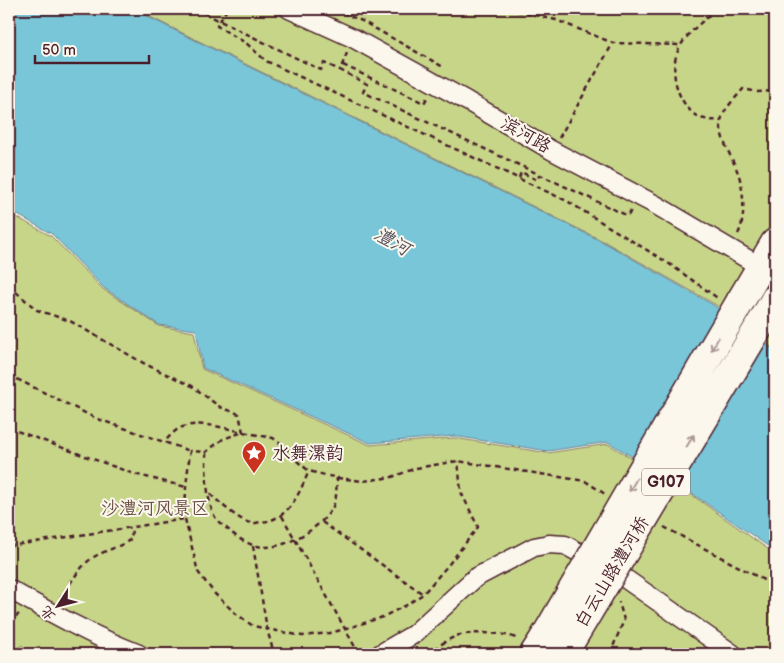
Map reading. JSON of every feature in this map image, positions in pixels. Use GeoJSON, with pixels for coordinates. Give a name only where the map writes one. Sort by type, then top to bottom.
{"type":"FeatureCollection","features":[{"type":"Feature","properties":{"kind":"highway","name":"G107"},"geometry":{"type":"LineString","coordinates":[[731,302],[761,267],[775,243]]}},
{"type":"Feature","properties":{"kind":"highway","name":"白云山路澧河桥"},"geometry":{"type":"LineString","coordinates":[[545,647],[731,302]]}},
{"type":"Feature","properties":{"kind":"highway","name":"白云山路澧河桥"},"geometry":{"type":"LineString","coordinates":[[545,647],[770,307]]}},
{"type":"Feature","properties":{"kind":"street","name":"滨河路"},"geometry":{"type":"LineString","coordinates":[[289,9],[353,38],[551,150],[640,196],[761,267]]}},
{"type":"Feature","properties":{"kind":"street"},"geometry":{"type":"LineString","coordinates":[[380,654],[414,634],[475,578],[534,547],[549,544],[564,545],[620,575],[733,654]]}},
{"type":"Feature","properties":{"kind":"street"},"geometry":{"type":"LineString","coordinates":[[9,589],[115,645],[139,654]]}},
{"type":"Feature","properties":{"kind":"path"},"geometry":{"type":"LineString","coordinates":[[197,9],[220,22],[321,70],[324,63],[340,70],[367,84],[363,92],[628,216],[640,196]]}},
{"type":"Feature","properties":{"kind":"path"},"geometry":{"type":"LineString","coordinates":[[227,9],[217,26],[246,42],[266,61],[567,201],[731,302]]}},
{"type":"Feature","properties":{"kind":"path"},"geometry":{"type":"LineString","coordinates":[[334,9],[362,21],[452,72]]}},
{"type":"Feature","properties":{"kind":"path"},"geometry":{"type":"LineString","coordinates":[[508,9],[556,20],[612,44],[680,45]]}},
{"type":"Feature","properties":{"kind":"path"},"geometry":{"type":"LineString","coordinates":[[716,9],[680,45],[674,64],[677,90],[688,110],[700,118],[721,121]]}},
{"type":"Feature","properties":{"kind":"path"},"geometry":{"type":"LineString","coordinates":[[340,70],[353,38]]}},
{"type":"Feature","properties":{"kind":"path"},"geometry":{"type":"LineString","coordinates":[[551,150],[612,44]]}},
{"type":"Feature","properties":{"kind":"path"},"geometry":{"type":"LineString","coordinates":[[342,65],[424,104],[435,83]]}},
{"type":"Feature","properties":{"kind":"path"},"geometry":{"type":"LineString","coordinates":[[730,249],[742,227],[743,206],[739,174],[725,146],[721,121],[743,90],[771,91],[775,87]]}},
{"type":"Feature","properties":{"kind":"path"},"geometry":{"type":"LineString","coordinates":[[519,178],[521,172],[537,180],[540,174]]}},
{"type":"Feature","properties":{"kind":"path"},"geometry":{"type":"LineString","coordinates":[[9,286],[37,310],[70,321],[145,364],[192,386],[220,406],[239,414],[243,432]]}},
{"type":"Feature","properties":{"kind":"path"},"geometry":{"type":"LineString","coordinates":[[9,375],[95,418],[190,451],[206,452],[222,439],[243,432]]}},
{"type":"Feature","properties":{"kind":"path"},"geometry":{"type":"LineString","coordinates":[[9,387],[14,378]]}},
{"type":"Feature","properties":{"kind":"path"},"geometry":{"type":"LineString","coordinates":[[165,441],[179,428],[194,424],[219,427],[273,438],[285,446],[291,456],[309,471],[337,478],[363,481],[392,477],[416,468],[458,461],[585,481],[608,496]]}},
{"type":"Feature","properties":{"kind":"path"},"geometry":{"type":"LineString","coordinates":[[9,428],[134,474],[186,487]]}},
{"type":"Feature","properties":{"kind":"path"},"geometry":{"type":"LineString","coordinates":[[190,451],[185,519],[198,572],[215,594],[235,613],[253,626],[302,636],[330,633],[380,618],[405,606],[423,594],[478,527],[460,492],[458,461]]}},
{"type":"Feature","properties":{"kind":"path"},"geometry":{"type":"LineString","coordinates":[[206,452],[206,479],[216,519],[238,538],[253,546],[272,548],[295,540],[322,522],[335,502],[337,478]]}},
{"type":"Feature","properties":{"kind":"path"},"geometry":{"type":"LineString","coordinates":[[209,494],[229,511],[251,523],[267,522],[282,516],[297,500],[309,471]]}},
{"type":"Feature","properties":{"kind":"path"},"geometry":{"type":"LineString","coordinates":[[282,516],[359,654]]}},
{"type":"Feature","properties":{"kind":"path"},"geometry":{"type":"LineString","coordinates":[[9,546],[185,519]]}},
{"type":"Feature","properties":{"kind":"path"},"geometry":{"type":"LineString","coordinates":[[322,522],[423,594]]}},
{"type":"Feature","properties":{"kind":"path"},"geometry":{"type":"LineString","coordinates":[[659,525],[775,586]]}},
{"type":"Feature","properties":{"kind":"path"},"geometry":{"type":"LineString","coordinates":[[52,613],[59,599],[86,563],[107,550],[132,539],[132,527]]}},
{"type":"Feature","properties":{"kind":"path"},"geometry":{"type":"LineString","coordinates":[[253,546],[267,628],[274,654]]}},
{"type":"Feature","properties":{"kind":"path"},"geometry":{"type":"LineString","coordinates":[[610,654],[624,620],[614,586],[620,575]]}},
{"type":"Feature","properties":{"kind":"path"},"geometry":{"type":"LineString","coordinates":[[426,654],[458,635],[489,633],[512,635],[545,647]]}},
{"type":"Feature","properties":{"kind":"path"},"geometry":{"type":"LineString","coordinates":[[185,654],[195,649],[219,654]]}},
{"type":"Feature","properties":{"kind":"green space"},"geometry":{"type":"Polygon","coordinates":[[[134,9],[775,9],[775,196],[770,207],[775,210],[775,350],[716,305],[605,242],[134,9]]]}},
{"type":"Feature","properties":{"kind":"green space","name":"沙澧河风景区"},"geometry":{"type":"Polygon","coordinates":[[[9,213],[51,236],[103,289],[159,326],[194,332],[202,369],[370,445],[454,438],[548,453],[608,444],[685,490],[775,554],[775,654],[29,654],[22,645],[9,654],[9,213]]]}},
{"type":"Feature","properties":{"kind":"water","name":"澧河"},"geometry":{"type":"Polygon","coordinates":[[[9,9],[132,9],[605,243],[715,306],[775,351],[775,551],[684,488],[608,442],[548,451],[454,436],[370,443],[203,368],[196,330],[159,325],[104,288],[52,234],[9,210],[9,9]]]}},
{"type":"Feature","properties":{"kind":"place","name":"水舞漯韵"},"geometry":{"type":"Point","coordinates":[254,474]}}]}
